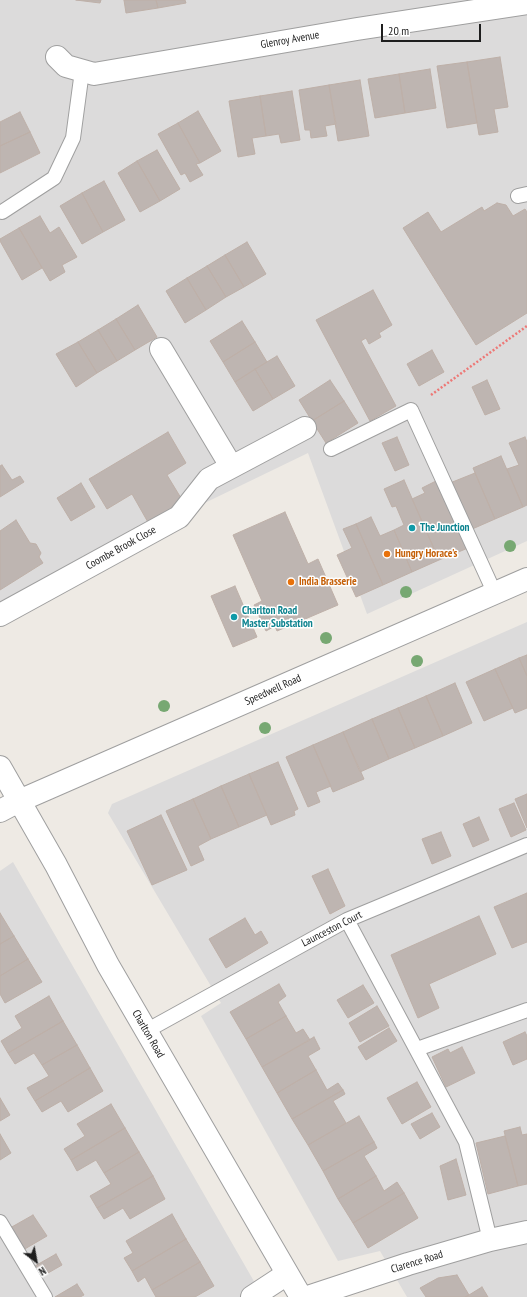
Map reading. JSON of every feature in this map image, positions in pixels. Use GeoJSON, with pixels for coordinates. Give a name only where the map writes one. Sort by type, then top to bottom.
{"type":"FeatureCollection","features":[{"type":"Feature","properties":{"kind":"street","name":"Glenroy Avenue"},"geometry":{"type":"LineString","coordinates":[[57,57],[66,66],[94,74],[357,29],[469,6],[527,3]]}},
{"type":"Feature","properties":{"kind":"street"},"geometry":{"type":"LineString","coordinates":[[162,349],[230,466]]}},
{"type":"Feature","properties":{"kind":"street","name":"Coombe Brook Close"},"geometry":{"type":"LineString","coordinates":[[0,615],[179,516],[209,479],[230,466],[305,428]]}},
{"type":"Feature","properties":{"kind":"street","name":"Speedwell Road"},"geometry":{"type":"LineString","coordinates":[[9,806],[527,579]]}},
{"type":"Feature","properties":{"kind":"street","name":"Charlton Road"},"geometry":{"type":"LineString","coordinates":[[0,768],[9,806],[56,865],[108,965],[301,1297]]}},
{"type":"Feature","properties":{"kind":"street","name":"Clarence Road"},"geometry":{"type":"LineString","coordinates":[[308,1297],[408,1264],[490,1240],[527,1232]]}},
{"type":"Feature","properties":{"kind":"street"},"geometry":{"type":"LineString","coordinates":[[252,1297],[287,1274]]}},
{"type":"Feature","properties":{"kind":"lane"},"geometry":{"type":"LineString","coordinates":[[2,212],[54,178],[73,138],[82,70]]}},
{"type":"Feature","properties":{"kind":"lane"},"geometry":{"type":"LineString","coordinates":[[331,449],[411,410],[494,594]]}},
{"type":"Feature","properties":{"kind":"lane","name":"Launceston Court"},"geometry":{"type":"LineString","coordinates":[[146,1031],[347,920],[527,845]]}},
{"type":"Feature","properties":{"kind":"lane"},"geometry":{"type":"LineString","coordinates":[[347,920],[466,1142],[490,1240]]}},
{"type":"Feature","properties":{"kind":"lane"},"geometry":{"type":"LineString","coordinates":[[416,1049],[527,1010]]}},
{"type":"Feature","properties":{"kind":"lane"},"geometry":{"type":"LineString","coordinates":[[0,1222],[45,1297]]}},
{"type":"Feature","properties":{"kind":"path"},"geometry":{"type":"LineString","coordinates":[[411,410],[527,326]]}},
{"type":"Feature","properties":{"kind":"shaded area"},"geometry":{"type":"Polygon","coordinates":[[[0,0],[527,0],[527,541],[367,614],[308,453],[0,602],[0,0]]]}},
{"type":"Feature","properties":{"kind":"shaded area"},"geometry":{"type":"Polygon","coordinates":[[[527,622],[527,1297],[407,1297],[380,1251],[338,1261],[201,1016],[221,1003],[108,813],[112,804],[527,622]]]}},
{"type":"Feature","properties":{"kind":"shaded area"},"geometry":{"type":"Polygon","coordinates":[[[13,862],[263,1297],[0,1297],[0,871],[13,862]]]}},
{"type":"Feature","properties":{"kind":"building"},"geometry":{"type":"Polygon","coordinates":[[[76,0],[101,0],[100,3],[76,0]]]}},
{"type":"Feature","properties":{"kind":"building"},"geometry":{"type":"Polygon","coordinates":[[[124,0],[156,0],[158,8],[126,13],[124,0]]]}},
{"type":"Feature","properties":{"kind":"building"},"geometry":{"type":"Polygon","coordinates":[[[156,0],[185,0],[186,3],[158,8],[156,0]]]}},
{"type":"Feature","properties":{"kind":"building"},"geometry":{"type":"Polygon","coordinates":[[[500,57],[508,107],[494,109],[498,132],[479,135],[467,62],[500,57]]]}},
{"type":"Feature","properties":{"kind":"building"},"geometry":{"type":"Polygon","coordinates":[[[467,62],[477,123],[447,128],[437,66],[467,62]]]}},
{"type":"Feature","properties":{"kind":"building"},"geometry":{"type":"Polygon","coordinates":[[[430,69],[436,108],[405,113],[399,74],[430,69]]]}},
{"type":"Feature","properties":{"kind":"building"},"geometry":{"type":"Polygon","coordinates":[[[399,74],[405,113],[375,118],[368,79],[399,74]]]}},
{"type":"Feature","properties":{"kind":"building"},"geometry":{"type":"Polygon","coordinates":[[[360,80],[369,136],[338,141],[329,85],[360,80]]]}},
{"type":"Feature","properties":{"kind":"building"},"geometry":{"type":"Polygon","coordinates":[[[329,85],[336,124],[325,126],[327,136],[311,138],[310,130],[305,130],[299,90],[329,85]]]}},
{"type":"Feature","properties":{"kind":"building"},"geometry":{"type":"Polygon","coordinates":[[[292,91],[300,140],[281,143],[279,134],[266,136],[260,96],[292,91]]]}},
{"type":"Feature","properties":{"kind":"building"},"geometry":{"type":"Polygon","coordinates":[[[260,96],[266,136],[252,138],[255,154],[238,157],[229,101],[260,96]]]}},
{"type":"Feature","properties":{"kind":"building"},"geometry":{"type":"Polygon","coordinates":[[[198,111],[221,151],[200,163],[178,123],[198,111]]]}},
{"type":"Feature","properties":{"kind":"building"},"geometry":{"type":"Polygon","coordinates":[[[20,112],[30,132],[0,146],[0,122],[20,112]]]}},
{"type":"Feature","properties":{"kind":"building"},"geometry":{"type":"Polygon","coordinates":[[[178,123],[200,163],[196,164],[203,175],[190,182],[185,173],[181,175],[158,134],[178,123]]]}},
{"type":"Feature","properties":{"kind":"building"},"geometry":{"type":"Polygon","coordinates":[[[30,132],[40,153],[0,173],[0,146],[30,132]]]}},
{"type":"Feature","properties":{"kind":"building"},"geometry":{"type":"Polygon","coordinates":[[[157,150],[180,189],[160,201],[137,161],[157,150]]]}},
{"type":"Feature","properties":{"kind":"building"},"geometry":{"type":"Polygon","coordinates":[[[137,161],[160,201],[140,212],[118,173],[137,161]]]}},
{"type":"Feature","properties":{"kind":"building"},"geometry":{"type":"Polygon","coordinates":[[[104,181],[125,220],[103,232],[82,193],[104,181]]]}},
{"type":"Feature","properties":{"kind":"building"},"geometry":{"type":"Polygon","coordinates":[[[82,193],[103,232],[82,244],[60,206],[82,193]]]}},
{"type":"Feature","properties":{"kind":"building"},"geometry":{"type":"Polygon","coordinates":[[[497,203],[506,205],[513,216],[525,209],[527,212],[527,313],[476,345],[403,228],[428,212],[441,232],[482,207],[484,211],[497,203]]]}},
{"type":"Feature","properties":{"kind":"building"},"geometry":{"type":"Polygon","coordinates":[[[40,216],[50,233],[59,227],[77,257],[62,265],[65,272],[50,281],[19,228],[40,216]]]}},
{"type":"Feature","properties":{"kind":"building"},"geometry":{"type":"Polygon","coordinates":[[[19,228],[42,268],[22,280],[0,241],[0,239],[19,228]]]}},
{"type":"Feature","properties":{"kind":"building"},"geometry":{"type":"Polygon","coordinates":[[[247,242],[266,274],[244,287],[225,255],[247,242]]]}},
{"type":"Feature","properties":{"kind":"building"},"geometry":{"type":"Polygon","coordinates":[[[225,255],[244,287],[226,297],[207,266],[225,255]]]}},
{"type":"Feature","properties":{"kind":"building"},"geometry":{"type":"Polygon","coordinates":[[[207,266],[226,297],[206,310],[187,278],[207,266]]]}},
{"type":"Feature","properties":{"kind":"building"},"geometry":{"type":"Polygon","coordinates":[[[187,278],[206,310],[185,323],[166,291],[187,278]]]}},
{"type":"Feature","properties":{"kind":"building"},"geometry":{"type":"Polygon","coordinates":[[[373,290],[392,325],[379,333],[381,337],[369,344],[366,338],[361,341],[396,406],[370,421],[316,320],[373,290]]]}},
{"type":"Feature","properties":{"kind":"building"},"geometry":{"type":"Polygon","coordinates":[[[138,305],[157,337],[135,350],[116,319],[138,305]]]}},
{"type":"Feature","properties":{"kind":"building"},"geometry":{"type":"Polygon","coordinates":[[[116,319],[135,350],[117,361],[98,330],[116,319]]]}},
{"type":"Feature","properties":{"kind":"building"},"geometry":{"type":"Polygon","coordinates":[[[242,321],[255,342],[223,362],[210,341],[242,321]]]}},
{"type":"Feature","properties":{"kind":"building"},"geometry":{"type":"Polygon","coordinates":[[[98,330],[117,361],[97,373],[78,342],[98,330]]]}},
{"type":"Feature","properties":{"kind":"building"},"geometry":{"type":"Polygon","coordinates":[[[78,342],[97,373],[76,387],[56,354],[78,342]]]}},
{"type":"Feature","properties":{"kind":"building"},"geometry":{"type":"Polygon","coordinates":[[[255,342],[267,362],[235,382],[223,362],[255,342]]]}},
{"type":"Feature","properties":{"kind":"building"},"geometry":{"type":"Polygon","coordinates":[[[432,350],[444,372],[419,386],[407,364],[432,350]]]}},
{"type":"Feature","properties":{"kind":"building"},"geometry":{"type":"Polygon","coordinates":[[[277,356],[295,386],[273,399],[255,369],[277,356]]]}},
{"type":"Feature","properties":{"kind":"building"},"geometry":{"type":"Polygon","coordinates":[[[255,369],[273,399],[253,411],[235,382],[255,369]]]}},
{"type":"Feature","properties":{"kind":"building"},"geometry":{"type":"Polygon","coordinates":[[[330,380],[344,401],[312,421],[299,400],[330,380]]]}},
{"type":"Feature","properties":{"kind":"building"},"geometry":{"type":"Polygon","coordinates":[[[487,380],[500,409],[485,415],[472,387],[487,380]]]}},
{"type":"Feature","properties":{"kind":"building"},"geometry":{"type":"Polygon","coordinates":[[[344,401],[358,423],[326,443],[312,421],[344,401]]]}},
{"type":"Feature","properties":{"kind":"building"},"geometry":{"type":"Polygon","coordinates":[[[168,432],[186,463],[167,475],[184,503],[149,524],[132,494],[107,509],[89,479],[168,432]]]}},
{"type":"Feature","properties":{"kind":"building"},"geometry":{"type":"Polygon","coordinates":[[[397,437],[409,465],[395,471],[382,443],[397,437]]]}},
{"type":"Feature","properties":{"kind":"building"},"geometry":{"type":"Polygon","coordinates":[[[525,437],[527,442],[527,505],[523,507],[507,469],[519,465],[509,443],[525,437]]]}},
{"type":"Feature","properties":{"kind":"building"},"geometry":{"type":"Polygon","coordinates":[[[501,456],[523,507],[495,519],[473,468],[501,456]]]}},
{"type":"Feature","properties":{"kind":"building"},"geometry":{"type":"Polygon","coordinates":[[[2,465],[12,480],[20,476],[24,482],[0,497],[0,466],[2,465]]]}},
{"type":"Feature","properties":{"kind":"building"},"geometry":{"type":"Polygon","coordinates":[[[475,473],[495,519],[470,530],[450,483],[475,473]]]}},
{"type":"Feature","properties":{"kind":"building","name":"The Junction"},"geometry":{"type":"Polygon","coordinates":[[[404,480],[439,560],[412,572],[394,530],[404,525],[396,506],[392,507],[384,489],[404,480]]]}},
{"type":"Feature","properties":{"kind":"building"},"geometry":{"type":"Polygon","coordinates":[[[438,480],[468,548],[439,560],[412,499],[425,493],[422,488],[438,480]]]}},
{"type":"Feature","properties":{"kind":"building"},"geometry":{"type":"Polygon","coordinates":[[[81,483],[95,507],[71,521],[57,498],[81,483]]]}},
{"type":"Feature","properties":{"kind":"building","name":"India Brasserie"},"geometry":{"type":"Polygon","coordinates":[[[285,512],[308,564],[318,559],[338,605],[277,631],[275,626],[266,631],[254,605],[262,601],[233,535],[285,512]]]}},
{"type":"Feature","properties":{"kind":"building","name":"Hungry Horace's"},"geometry":{"type":"Polygon","coordinates":[[[371,517],[380,536],[394,530],[412,572],[383,585],[356,524],[371,517]]]}},
{"type":"Feature","properties":{"kind":"building"},"geometry":{"type":"Polygon","coordinates":[[[16,520],[30,543],[36,544],[41,553],[39,557],[43,563],[0,590],[0,531],[16,520]]]}},
{"type":"Feature","properties":{"kind":"building"},"geometry":{"type":"Polygon","coordinates":[[[356,524],[383,585],[356,597],[337,555],[352,548],[343,529],[356,524]]]}},
{"type":"Feature","properties":{"kind":"building","name":"Charlton Road Master Substation"},"geometry":{"type":"Polygon","coordinates":[[[235,586],[257,637],[233,647],[211,596],[235,586]]]}},
{"type":"Feature","properties":{"kind":"building"},"geometry":{"type":"Polygon","coordinates":[[[527,655],[527,676],[519,658],[527,655]]]}},
{"type":"Feature","properties":{"kind":"building"},"geometry":{"type":"Polygon","coordinates":[[[519,658],[527,676],[527,708],[515,713],[495,669],[519,658]]]}},
{"type":"Feature","properties":{"kind":"building"},"geometry":{"type":"Polygon","coordinates":[[[495,669],[513,708],[484,721],[466,682],[495,669]]]}},
{"type":"Feature","properties":{"kind":"building"},"geometry":{"type":"Polygon","coordinates":[[[455,683],[472,723],[443,736],[426,696],[455,683]]]}},
{"type":"Feature","properties":{"kind":"building"},"geometry":{"type":"Polygon","coordinates":[[[426,696],[443,736],[415,748],[398,708],[426,696]]]}},
{"type":"Feature","properties":{"kind":"building"},"geometry":{"type":"Polygon","coordinates":[[[398,708],[415,748],[389,759],[372,719],[398,708]]]}},
{"type":"Feature","properties":{"kind":"building"},"geometry":{"type":"Polygon","coordinates":[[[372,719],[389,759],[360,772],[343,732],[372,719]]]}},
{"type":"Feature","properties":{"kind":"building"},"geometry":{"type":"Polygon","coordinates":[[[343,732],[364,779],[333,792],[313,745],[343,732]]]}},
{"type":"Feature","properties":{"kind":"building"},"geometry":{"type":"Polygon","coordinates":[[[313,745],[331,786],[316,792],[320,802],[308,807],[286,757],[313,745]]]}},
{"type":"Feature","properties":{"kind":"building"},"geometry":{"type":"Polygon","coordinates":[[[278,762],[298,809],[294,811],[295,815],[271,825],[249,774],[278,762]]]}},
{"type":"Feature","properties":{"kind":"building"},"geometry":{"type":"Polygon","coordinates":[[[249,774],[267,815],[239,827],[221,786],[249,774]]]}},
{"type":"Feature","properties":{"kind":"building"},"geometry":{"type":"Polygon","coordinates":[[[221,786],[239,827],[211,839],[193,799],[221,786]]]}},
{"type":"Feature","properties":{"kind":"building"},"geometry":{"type":"Polygon","coordinates":[[[527,794],[527,828],[515,799],[527,794]]]}},
{"type":"Feature","properties":{"kind":"building"},"geometry":{"type":"Polygon","coordinates":[[[193,799],[211,839],[198,846],[204,860],[191,866],[166,811],[193,799]]]}},
{"type":"Feature","properties":{"kind":"building"},"geometry":{"type":"Polygon","coordinates":[[[514,803],[526,830],[511,837],[499,809],[514,803]]]}},
{"type":"Feature","properties":{"kind":"building"},"geometry":{"type":"Polygon","coordinates":[[[161,815],[187,870],[152,885],[127,831],[161,815]]]}},
{"type":"Feature","properties":{"kind":"building"},"geometry":{"type":"Polygon","coordinates":[[[479,817],[489,840],[473,847],[463,824],[479,817]]]}},
{"type":"Feature","properties":{"kind":"building"},"geometry":{"type":"Polygon","coordinates":[[[441,832],[451,856],[432,864],[422,839],[441,832]]]}},
{"type":"Feature","properties":{"kind":"building"},"geometry":{"type":"Polygon","coordinates":[[[328,869],[345,906],[330,914],[312,876],[328,869]]]}},
{"type":"Feature","properties":{"kind":"building"},"geometry":{"type":"Polygon","coordinates":[[[527,893],[527,942],[512,948],[494,907],[527,893]]]}},
{"type":"Feature","properties":{"kind":"building"},"geometry":{"type":"Polygon","coordinates":[[[0,913],[14,936],[0,944],[0,913]]]}},
{"type":"Feature","properties":{"kind":"building"},"geometry":{"type":"Polygon","coordinates":[[[479,916],[496,954],[429,984],[439,1008],[418,1018],[391,955],[479,916]]]}},
{"type":"Feature","properties":{"kind":"building"},"geometry":{"type":"Polygon","coordinates":[[[245,918],[255,935],[261,931],[268,943],[226,968],[209,939],[245,918]]]}},
{"type":"Feature","properties":{"kind":"building"},"geometry":{"type":"Polygon","coordinates":[[[14,936],[28,959],[0,976],[0,944],[14,936]]]}},
{"type":"Feature","properties":{"kind":"building"},"geometry":{"type":"Polygon","coordinates":[[[28,959],[42,982],[5,1003],[0,994],[0,976],[28,959]]]}},
{"type":"Feature","properties":{"kind":"building"},"geometry":{"type":"Polygon","coordinates":[[[279,984],[286,996],[278,1002],[286,1016],[246,1039],[230,1012],[279,984]]]}},
{"type":"Feature","properties":{"kind":"building"},"geometry":{"type":"Polygon","coordinates":[[[363,985],[374,1003],[348,1018],[337,1000],[363,985]]]}},
{"type":"Feature","properties":{"kind":"building"},"geometry":{"type":"Polygon","coordinates":[[[49,996],[63,1021],[8,1053],[1,1041],[22,1028],[15,1016],[49,996]]]}},
{"type":"Feature","properties":{"kind":"building"},"geometry":{"type":"Polygon","coordinates":[[[377,1006],[389,1026],[360,1042],[349,1023],[377,1006]]]}},
{"type":"Feature","properties":{"kind":"building"},"geometry":{"type":"Polygon","coordinates":[[[286,1016],[296,1033],[303,1029],[310,1040],[262,1067],[246,1039],[286,1016]]]}},
{"type":"Feature","properties":{"kind":"building"},"geometry":{"type":"Polygon","coordinates":[[[63,1021],[77,1045],[42,1065],[34,1053],[15,1064],[8,1053],[63,1021]]]}},
{"type":"Feature","properties":{"kind":"building"},"geometry":{"type":"Polygon","coordinates":[[[389,1028],[397,1041],[366,1060],[358,1047],[389,1028]]]}},
{"type":"Feature","properties":{"kind":"building"},"geometry":{"type":"Polygon","coordinates":[[[525,1032],[527,1036],[527,1059],[513,1065],[503,1042],[525,1032]]]}},
{"type":"Feature","properties":{"kind":"building"},"geometry":{"type":"Polygon","coordinates":[[[314,1037],[320,1049],[308,1056],[316,1070],[277,1093],[262,1067],[314,1037]]]}},
{"type":"Feature","properties":{"kind":"building"},"geometry":{"type":"Polygon","coordinates":[[[77,1045],[90,1068],[35,1101],[27,1088],[49,1076],[42,1065],[77,1045]]]}},
{"type":"Feature","properties":{"kind":"building"},"geometry":{"type":"Polygon","coordinates":[[[462,1047],[475,1073],[446,1087],[432,1057],[448,1049],[450,1053],[462,1047]]]}},
{"type":"Feature","properties":{"kind":"building"},"geometry":{"type":"Polygon","coordinates":[[[90,1068],[103,1091],[68,1112],[61,1101],[42,1112],[35,1101],[90,1068]]]}},
{"type":"Feature","properties":{"kind":"building"},"geometry":{"type":"Polygon","coordinates":[[[316,1070],[327,1090],[338,1083],[343,1090],[292,1119],[277,1093],[316,1070]]]}},
{"type":"Feature","properties":{"kind":"building"},"geometry":{"type":"Polygon","coordinates":[[[417,1082],[431,1107],[402,1124],[387,1098],[417,1082]]]}},
{"type":"Feature","properties":{"kind":"building"},"geometry":{"type":"Polygon","coordinates":[[[343,1090],[345,1094],[333,1101],[346,1123],[308,1145],[292,1119],[343,1090]]]}},
{"type":"Feature","properties":{"kind":"building"},"geometry":{"type":"Polygon","coordinates":[[[0,1098],[10,1115],[0,1121],[0,1098]]]}},
{"type":"Feature","properties":{"kind":"building"},"geometry":{"type":"Polygon","coordinates":[[[111,1104],[125,1128],[71,1160],[64,1149],[85,1136],[77,1124],[111,1104]]]}},
{"type":"Feature","properties":{"kind":"building"},"geometry":{"type":"Polygon","coordinates":[[[432,1113],[440,1127],[420,1139],[411,1124],[432,1113]]]}},
{"type":"Feature","properties":{"kind":"building"},"geometry":{"type":"Polygon","coordinates":[[[359,1116],[374,1142],[323,1171],[308,1145],[359,1116]]]}},
{"type":"Feature","properties":{"kind":"building"},"geometry":{"type":"Polygon","coordinates":[[[520,1127],[522,1135],[527,1134],[527,1184],[518,1186],[504,1131],[520,1127]]]}},
{"type":"Feature","properties":{"kind":"building"},"geometry":{"type":"Polygon","coordinates":[[[125,1128],[139,1152],[104,1173],[96,1160],[77,1171],[71,1160],[125,1128]]]}},
{"type":"Feature","properties":{"kind":"building"},"geometry":{"type":"Polygon","coordinates":[[[0,1134],[11,1153],[0,1160],[0,1134]]]}},
{"type":"Feature","properties":{"kind":"building"},"geometry":{"type":"Polygon","coordinates":[[[505,1136],[518,1186],[488,1194],[476,1143],[505,1136]]]}},
{"type":"Feature","properties":{"kind":"building"},"geometry":{"type":"Polygon","coordinates":[[[374,1142],[377,1148],[364,1156],[376,1176],[338,1199],[323,1171],[374,1142]]]}},
{"type":"Feature","properties":{"kind":"building"},"geometry":{"type":"Polygon","coordinates":[[[139,1152],[153,1176],[97,1208],[90,1196],[111,1184],[104,1173],[139,1152]]]}},
{"type":"Feature","properties":{"kind":"building"},"geometry":{"type":"Polygon","coordinates":[[[456,1159],[466,1195],[448,1200],[440,1166],[456,1159]]]}},
{"type":"Feature","properties":{"kind":"building"},"geometry":{"type":"Polygon","coordinates":[[[153,1176],[165,1199],[130,1219],[123,1208],[104,1219],[97,1208],[153,1176]]]}},
{"type":"Feature","properties":{"kind":"building"},"geometry":{"type":"Polygon","coordinates":[[[376,1176],[384,1191],[397,1182],[404,1193],[353,1223],[338,1199],[376,1176]]]}},
{"type":"Feature","properties":{"kind":"building"},"geometry":{"type":"Polygon","coordinates":[[[404,1193],[418,1218],[368,1248],[353,1223],[404,1193]]]}},
{"type":"Feature","properties":{"kind":"building"},"geometry":{"type":"Polygon","coordinates":[[[172,1214],[186,1239],[132,1271],[124,1258],[133,1253],[126,1241],[172,1214]]]}},
{"type":"Feature","properties":{"kind":"building"},"geometry":{"type":"Polygon","coordinates":[[[33,1215],[47,1236],[23,1250],[10,1228],[33,1215]]]}},
{"type":"Feature","properties":{"kind":"building"},"geometry":{"type":"Polygon","coordinates":[[[186,1239],[200,1262],[152,1290],[145,1277],[138,1282],[132,1271],[186,1239]]]}},
{"type":"Feature","properties":{"kind":"building"},"geometry":{"type":"Polygon","coordinates":[[[56,1254],[62,1265],[41,1277],[35,1266],[56,1254]]]}},
{"type":"Feature","properties":{"kind":"building"},"geometry":{"type":"Polygon","coordinates":[[[200,1262],[214,1286],[195,1297],[156,1297],[152,1290],[200,1262]]]}},
{"type":"Feature","properties":{"kind":"building"},"geometry":{"type":"Polygon","coordinates":[[[457,1275],[469,1295],[465,1297],[426,1297],[420,1288],[438,1278],[457,1275]]]}},
{"type":"Feature","properties":{"kind":"building"},"geometry":{"type":"Polygon","coordinates":[[[77,1284],[84,1295],[80,1297],[55,1297],[77,1284]]]}},
{"type":"Feature","properties":{"kind":"building"},"geometry":{"type":"Polygon","coordinates":[[[482,1287],[488,1297],[465,1297],[469,1295],[482,1287]]]}},
{"type":"Feature","properties":{"kind":"place","name":"The Junction"},"geometry":{"type":"Point","coordinates":[412,528]}},
{"type":"Feature","properties":{"kind":"place","name":"Hungry Horace's"},"geometry":{"type":"Point","coordinates":[387,554]}},
{"type":"Feature","properties":{"kind":"place","name":"India Brasserie"},"geometry":{"type":"Point","coordinates":[291,582]}},
{"type":"Feature","properties":{"kind":"place","name":"Charlton Road Master Substation"},"geometry":{"type":"Point","coordinates":[234,617]}}]}
